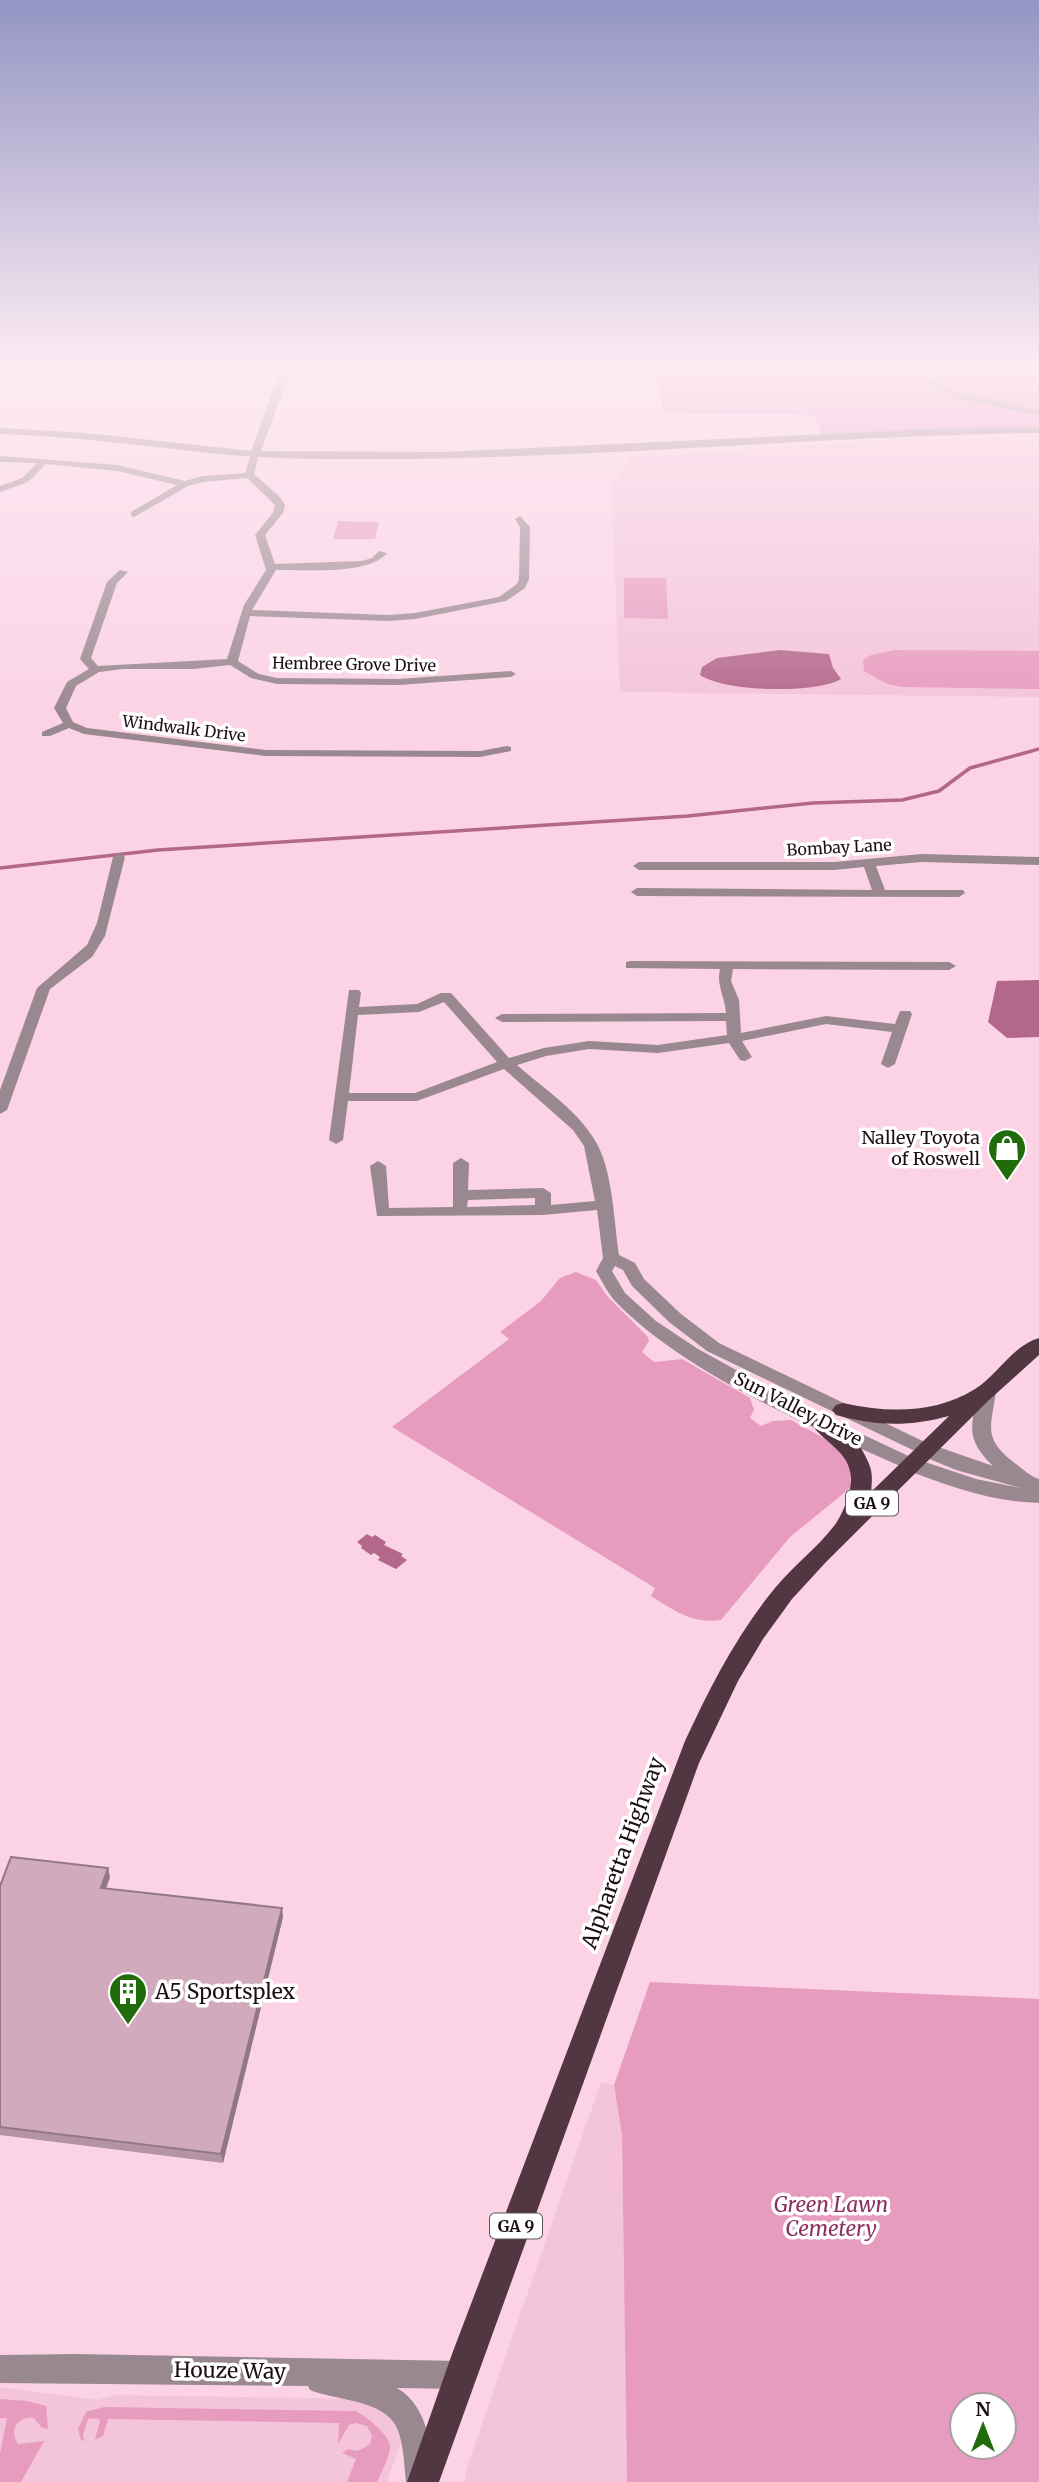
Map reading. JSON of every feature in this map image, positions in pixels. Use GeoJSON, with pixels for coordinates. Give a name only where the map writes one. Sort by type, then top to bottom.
{"type":"FeatureCollection","features":[{"type":"Feature","properties":{"kind":"highway","name":"Alpharetta Highway"},"geometry":{"type":"LineString","coordinates":[[422,2482],[687,1763],[716,1697],[751,1638],[784,1594],[833,1542],[987,1391],[1039,1345]]}},
{"type":"Feature","properties":{"kind":"highway"},"geometry":{"type":"LineString","coordinates":[[843,1410],[876,1419],[911,1419],[931,1415],[987,1391]]}},
{"type":"Feature","properties":{"kind":"highway"},"geometry":{"type":"LineString","coordinates":[[821,1422],[844,1440],[858,1458],[862,1471],[858,1498],[833,1542]]}},
{"type":"Feature","properties":{"kind":"street"},"geometry":{"type":"LineString","coordinates":[[0,489],[17,483]]}},
{"type":"Feature","properties":{"kind":"street"},"geometry":{"type":"LineString","coordinates":[[180,483],[185,484]]}},
{"type":"Feature","properties":{"kind":"street"},"geometry":{"type":"LineString","coordinates":[[134,514],[189,483]]}},
{"type":"Feature","properties":{"kind":"street"},"geometry":{"type":"LineString","coordinates":[[46,734],[69,724],[60,708],[71,684],[96,669],[232,662],[246,613],[269,576],[271,567],[261,546],[260,535],[278,513],[280,505],[259,483]]}},
{"type":"Feature","properties":{"kind":"street"},"geometry":{"type":"LineString","coordinates":[[246,613],[388,618],[415,616],[502,599],[521,586],[524,579],[526,527],[520,519]]}},
{"type":"Feature","properties":{"kind":"street"},"geometry":{"type":"LineString","coordinates":[[271,567],[363,564],[375,560],[383,553]]}},
{"type":"Feature","properties":{"kind":"street"},"geometry":{"type":"LineString","coordinates":[[96,669],[85,659],[112,582],[123,572]]}},
{"type":"Feature","properties":{"kind":"street"},"geometry":{"type":"LineString","coordinates":[[502,599],[516,605]]}},
{"type":"Feature","properties":{"kind":"street","name":"Hembree Grove Drive"},"geometry":{"type":"LineString","coordinates":[[232,662],[255,676],[277,681],[445,681],[511,674]]}},
{"type":"Feature","properties":{"kind":"street","name":"Windwalk Drive"},"geometry":{"type":"LineString","coordinates":[[69,724],[85,731],[266,753],[480,754],[507,750]]}},
{"type":"Feature","properties":{"kind":"street"},"geometry":{"type":"LineString","coordinates":[[0,1110],[44,988],[54,977],[87,954],[97,942],[119,857]]}},
{"type":"Feature","properties":{"kind":"street","name":"Bombay Lane"},"geometry":{"type":"LineString","coordinates":[[639,866],[834,866],[922,858],[1039,861]]}},
{"type":"Feature","properties":{"kind":"street"},"geometry":{"type":"LineString","coordinates":[[868,862],[880,894]]}},
{"type":"Feature","properties":{"kind":"street"},"geometry":{"type":"LineString","coordinates":[[691,866],[692,892]]}},
{"type":"Feature","properties":{"kind":"street"},"geometry":{"type":"LineString","coordinates":[[637,892],[959,893]]}},
{"type":"Feature","properties":{"kind":"street"},"geometry":{"type":"LineString","coordinates":[[631,965],[949,966]]}},
{"type":"Feature","properties":{"kind":"street"},"geometry":{"type":"LineString","coordinates":[[727,966],[724,981],[732,1000],[734,1039],[745,1057]]}},
{"type":"Feature","properties":{"kind":"street"},"geometry":{"type":"LineString","coordinates":[[336,1140],[354,993]]}},
{"type":"Feature","properties":{"kind":"street","name":"Sun Valley Drive"},"geometry":{"type":"LineString","coordinates":[[352,1011],[419,1009],[446,996],[507,1064],[578,1127],[591,1146],[604,1205],[611,1258],[604,1270],[606,1280],[653,1327],[696,1356],[821,1422],[920,1457]]}},
{"type":"Feature","properties":{"kind":"street"},"geometry":{"type":"LineString","coordinates":[[888,1064],[905,1014]]}},
{"type":"Feature","properties":{"kind":"street"},"geometry":{"type":"LineString","coordinates":[[502,1018],[733,1017]]}},
{"type":"Feature","properties":{"kind":"street"},"geometry":{"type":"LineString","coordinates":[[341,1097],[417,1097],[544,1052],[589,1045],[658,1049],[734,1039],[826,1020],[898,1029]]}},
{"type":"Feature","properties":{"kind":"street"},"geometry":{"type":"LineString","coordinates":[[460,1203],[461,1163]]}},
{"type":"Feature","properties":{"kind":"street"},"geometry":{"type":"LineString","coordinates":[[378,1166],[382,1213],[460,1203],[543,1210],[604,1205]]}},
{"type":"Feature","properties":{"kind":"street","name":"Sun Valley Drive"},"geometry":{"type":"LineString","coordinates":[[611,1258],[629,1267],[638,1282],[675,1318],[713,1347],[843,1410],[920,1457],[945,1477],[1002,1491],[1035,1489]]}},
{"type":"Feature","properties":{"kind":"street"},"geometry":{"type":"LineString","coordinates":[[987,1391],[980,1422],[983,1442],[993,1455],[1035,1489]]}},
{"type":"Feature","properties":{"kind":"street","name":"Houze Way"},"geometry":{"type":"LineString","coordinates":[[0,2370],[460,2375]]}},
{"type":"Feature","properties":{"kind":"street"},"geometry":{"type":"LineString","coordinates":[[286,2372],[393,2399],[405,2410],[414,2430],[422,2482]]}},
{"type":"Feature","properties":{"kind":"shaded area"},"geometry":{"type":"Polygon","coordinates":[[[613,483],[1039,483],[1039,697],[620,692],[611,486],[613,483]]]}},
{"type":"Feature","properties":{"kind":"shaded area"},"geometry":{"type":"Polygon","coordinates":[[[780,650],[829,654],[833,668],[841,679],[812,687],[770,689],[729,685],[700,675],[702,667],[717,658],[780,650]]]}},
{"type":"Feature","properties":{"kind":"shaded area"},"geometry":{"type":"Polygon","coordinates":[[[1039,980],[1039,1037],[1007,1038],[988,1022],[997,981],[1039,980]]]}},
{"type":"Feature","properties":{"kind":"shaded area"},"geometry":{"type":"Polygon","coordinates":[[[367,1534],[372,1537],[375,1535],[386,1542],[384,1545],[403,1554],[401,1556],[407,1560],[396,1569],[378,1560],[380,1557],[374,1553],[371,1555],[357,1542],[367,1534]]]}},
{"type":"Feature","properties":{"kind":"shaded area"},"geometry":{"type":"Polygon","coordinates":[[[601,2082],[614,2085],[622,2135],[627,2482],[465,2482],[466,2470],[601,2082]]]}},
{"type":"Feature","properties":{"kind":"shaded area"},"geometry":{"type":"Polygon","coordinates":[[[0,2387],[98,2400],[115,2395],[374,2399],[384,2401],[403,2436],[387,2482],[0,2482],[0,2387]]]}},
{"type":"Feature","properties":{"kind":"green space"},"geometry":{"type":"Polygon","coordinates":[[[338,521],[379,522],[375,539],[333,539],[338,521]]]}},
{"type":"Feature","properties":{"kind":"green space"},"geometry":{"type":"Polygon","coordinates":[[[624,578],[666,578],[668,619],[624,618],[624,578]]]}},
{"type":"Feature","properties":{"kind":"green space"},"geometry":{"type":"Polygon","coordinates":[[[895,650],[1039,651],[1039,689],[903,687],[887,684],[864,671],[863,660],[871,655],[895,650]]]}},
{"type":"Feature","properties":{"kind":"green space"},"geometry":{"type":"Polygon","coordinates":[[[576,1272],[596,1280],[608,1297],[648,1337],[649,1341],[642,1352],[654,1362],[682,1359],[750,1398],[754,1410],[750,1418],[761,1426],[773,1421],[791,1420],[840,1447],[848,1456],[855,1484],[790,1537],[721,1620],[692,1618],[668,1607],[651,1596],[655,1588],[392,1427],[509,1339],[500,1332],[541,1301],[560,1278],[576,1272]]]}},
{"type":"Feature","properties":{"kind":"green space","name":"Green Lawn Cemetery"},"geometry":{"type":"Polygon","coordinates":[[[650,1982],[1039,1999],[1039,2482],[627,2482],[622,2135],[614,2085],[650,1982]]]}},
{"type":"Feature","properties":{"kind":"green space"},"geometry":{"type":"Polygon","coordinates":[[[0,2399],[46,2406],[48,2429],[42,2428],[34,2418],[23,2419],[16,2425],[14,2434],[18,2444],[44,2441],[21,2482],[0,2482],[0,2454],[7,2418],[0,2418],[0,2399]]]}},
{"type":"Feature","properties":{"kind":"green space"},"geometry":{"type":"Polygon","coordinates":[[[104,2407],[355,2411],[381,2431],[389,2441],[390,2449],[377,2482],[347,2482],[356,2459],[342,2453],[348,2449],[358,2451],[370,2444],[372,2436],[367,2426],[355,2423],[349,2425],[338,2444],[339,2423],[108,2419],[103,2436],[95,2440],[100,2421],[98,2418],[88,2419],[84,2441],[81,2440],[78,2429],[86,2412],[104,2407]]]}},
{"type":"Feature","properties":{"kind":"building","name":"A5 Sportsplex"},"geometry":{"type":"Polygon","coordinates":[[[11,1857],[108,1868],[101,1888],[282,1908],[221,2154],[0,2127],[0,1886],[11,1857]]]}},
{"type":"Feature","properties":{"kind":"waterway"},"geometry":{"type":"LineString","coordinates":[[0,868],[158,850],[688,816],[813,803],[902,800],[939,791],[970,768],[1039,749]]}},
{"type":"Feature","properties":{"kind":"place","name":"Nalley Toyota of Roswell"},"geometry":{"type":"Point","coordinates":[1007,1182]}},
{"type":"Feature","properties":{"kind":"place","name":"A5 Sportsplex"},"geometry":{"type":"Point","coordinates":[128,2026]}}]}
